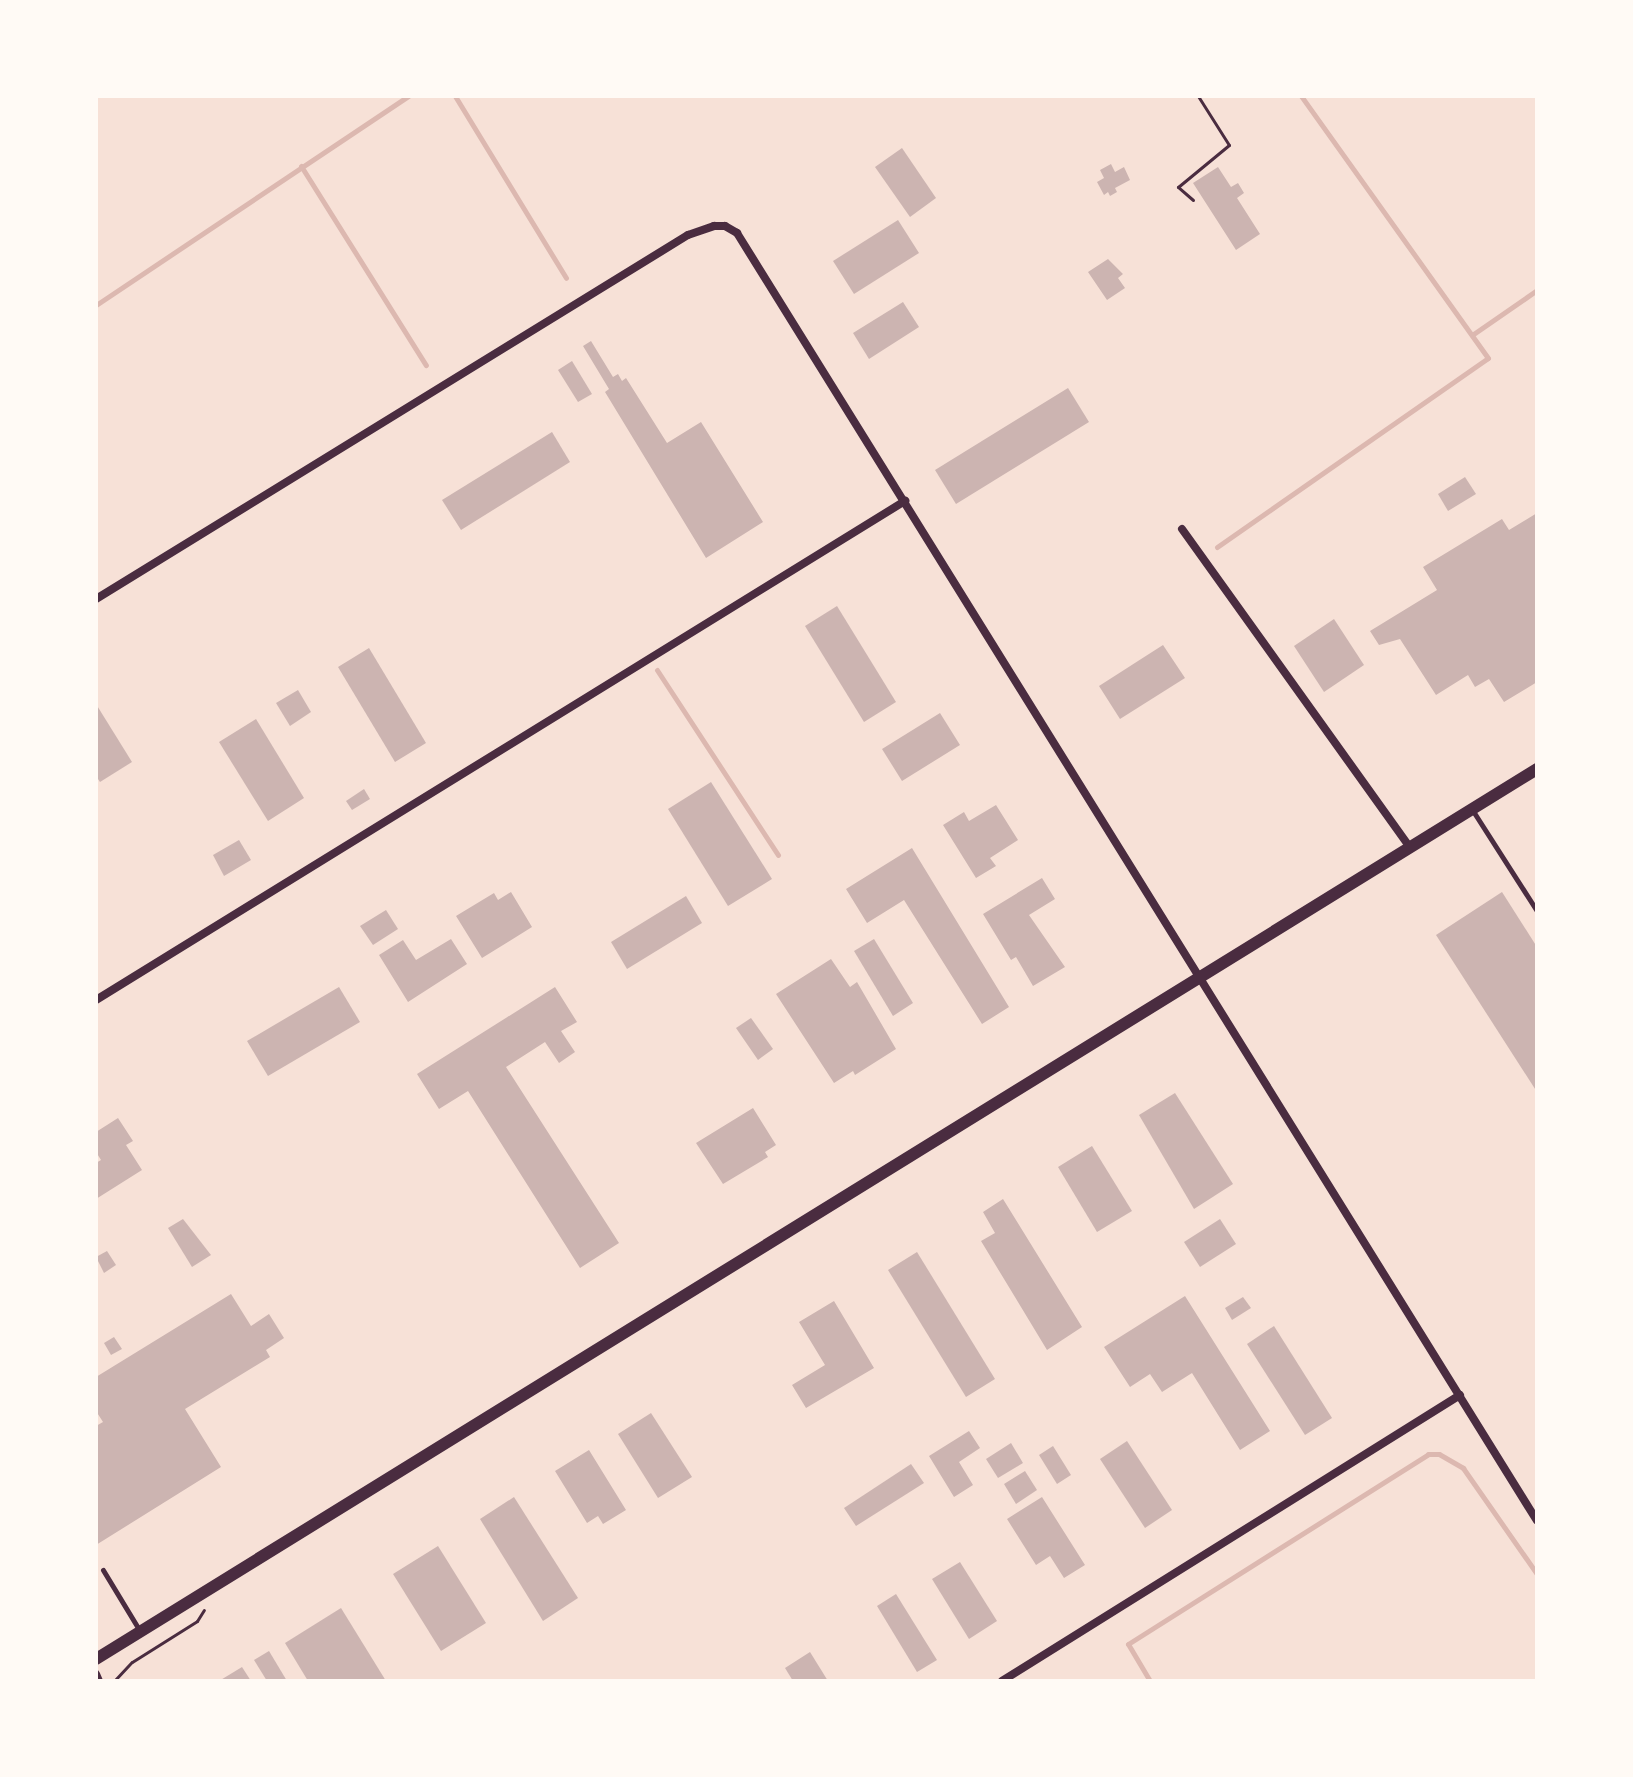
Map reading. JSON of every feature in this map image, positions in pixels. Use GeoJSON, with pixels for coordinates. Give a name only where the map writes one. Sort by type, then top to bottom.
{"type":"FeatureCollection","features":[{"type":"Feature","properties":{"kind":"street"},"geometry":{"type":"LineString","coordinates":[[96,599],[688,235],[702,228],[725,226],[745,242],[1537,1521]]}},
{"type":"Feature","properties":{"kind":"street"},"geometry":{"type":"LineString","coordinates":[[96,1000],[905,501]]}},
{"type":"Feature","properties":{"kind":"street"},"geometry":{"type":"LineString","coordinates":[[1182,529],[1410,848]]}},
{"type":"Feature","properties":{"kind":"street"},"geometry":{"type":"LineString","coordinates":[[96,1659],[1537,769]]}},
{"type":"Feature","properties":{"kind":"street"},"geometry":{"type":"LineString","coordinates":[[1002,1681],[1460,1395]]}},
{"type":"Feature","properties":{"kind":"street"},"geometry":{"type":"LineString","coordinates":[[96,1674],[99,1681]]}},
{"type":"Feature","properties":{"kind":"lane"},"geometry":{"type":"LineString","coordinates":[[1472,809],[1537,911]]}},
{"type":"Feature","properties":{"kind":"lane"},"geometry":{"type":"LineString","coordinates":[[103,1570],[141,1632]]}},
{"type":"Feature","properties":{"kind":"path"},"geometry":{"type":"LineString","coordinates":[[1193,200],[1178,187],[1229,145],[1198,96]]}},
{"type":"Feature","properties":{"kind":"path"},"geometry":{"type":"LineString","coordinates":[[114,1681],[132,1662],[200,1618],[207,1591]]}},
{"type":"Feature","properties":{"kind":"building"},"geometry":{"type":"Polygon","coordinates":[[[902,148],[936,198],[910,217],[875,167],[902,148]]]}},
{"type":"Feature","properties":{"kind":"building"},"geometry":{"type":"Polygon","coordinates":[[[1111,164],[1115,172],[1124,167],[1130,180],[1115,188],[1117,192],[1110,196],[1108,192],[1104,195],[1097,182],[1104,178],[1100,170],[1111,164]]]}},
{"type":"Feature","properties":{"kind":"building"},"geometry":{"type":"Polygon","coordinates":[[[1218,167],[1231,187],[1238,183],[1244,193],[1237,198],[1260,234],[1236,250],[1193,183],[1218,167]]]}},
{"type":"Feature","properties":{"kind":"building"},"geometry":{"type":"Polygon","coordinates":[[[898,220],[919,253],[854,294],[833,261],[898,220]]]}},
{"type":"Feature","properties":{"kind":"building"},"geometry":{"type":"Polygon","coordinates":[[[1108,259],[1123,274],[1118,278],[1125,288],[1107,300],[1088,272],[1108,259]]]}},
{"type":"Feature","properties":{"kind":"building"},"geometry":{"type":"Polygon","coordinates":[[[903,302],[919,327],[869,359],[853,333],[903,302]]]}},
{"type":"Feature","properties":{"kind":"building"},"geometry":{"type":"Polygon","coordinates":[[[591,341],[613,377],[618,374],[622,381],[626,378],[667,443],[701,422],[763,522],[706,558],[605,392],[609,389],[583,346],[591,341]]]}},
{"type":"Feature","properties":{"kind":"building"},"geometry":{"type":"Polygon","coordinates":[[[572,361],[592,394],[578,402],[558,370],[572,361]]]}},
{"type":"Feature","properties":{"kind":"building"},"geometry":{"type":"Polygon","coordinates":[[[1068,388],[1089,422],[956,504],[935,470],[1068,388]]]}},
{"type":"Feature","properties":{"kind":"building"},"geometry":{"type":"Polygon","coordinates":[[[552,432],[570,462],[461,530],[442,500],[552,432]]]}},
{"type":"Feature","properties":{"kind":"building"},"geometry":{"type":"Polygon","coordinates":[[[1465,477],[1476,494],[1448,511],[1438,494],[1465,477]]]}},
{"type":"Feature","properties":{"kind":"building"},"geometry":{"type":"Polygon","coordinates":[[[1537,513],[1537,682],[1504,702],[1489,679],[1475,687],[1468,675],[1436,695],[1400,639],[1379,645],[1370,631],[1437,590],[1423,567],[1502,519],[1509,530],[1537,513]]]}},
{"type":"Feature","properties":{"kind":"building"},"geometry":{"type":"Polygon","coordinates":[[[837,606],[896,702],[864,722],[805,626],[837,606]]]}},
{"type":"Feature","properties":{"kind":"building"},"geometry":{"type":"Polygon","coordinates":[[[1334,619],[1364,665],[1324,692],[1294,646],[1334,619]]]}},
{"type":"Feature","properties":{"kind":"building"},"geometry":{"type":"Polygon","coordinates":[[[1163,645],[1185,678],[1120,719],[1099,686],[1163,645]]]}},
{"type":"Feature","properties":{"kind":"building"},"geometry":{"type":"Polygon","coordinates":[[[369,648],[426,743],[395,762],[338,667],[369,648]]]}},
{"type":"Feature","properties":{"kind":"building"},"geometry":{"type":"Polygon","coordinates":[[[298,690],[311,712],[290,726],[276,703],[298,690]]]}},
{"type":"Feature","properties":{"kind":"building"},"geometry":{"type":"Polygon","coordinates":[[[96,704],[132,762],[100,782],[96,776],[96,704]]]}},
{"type":"Feature","properties":{"kind":"building"},"geometry":{"type":"Polygon","coordinates":[[[940,713],[960,745],[902,781],[882,749],[940,713]]]}},
{"type":"Feature","properties":{"kind":"building"},"geometry":{"type":"Polygon","coordinates":[[[256,719],[304,798],[268,821],[219,742],[256,719]]]}},
{"type":"Feature","properties":{"kind":"building"},"geometry":{"type":"Polygon","coordinates":[[[711,782],[772,879],[728,906],[668,809],[711,782]]]}},
{"type":"Feature","properties":{"kind":"building"},"geometry":{"type":"Polygon","coordinates":[[[364,789],[370,799],[352,810],[346,801],[364,789]]]}},
{"type":"Feature","properties":{"kind":"building"},"geometry":{"type":"Polygon","coordinates":[[[996,805],[1018,840],[990,858],[996,866],[976,878],[943,825],[964,812],[969,821],[996,805]]]}},
{"type":"Feature","properties":{"kind":"building"},"geometry":{"type":"Polygon","coordinates":[[[239,840],[251,860],[224,876],[213,855],[239,840]]]}},
{"type":"Feature","properties":{"kind":"building"},"geometry":{"type":"Polygon","coordinates":[[[912,848],[1009,1007],[982,1024],[904,900],[867,923],[846,889],[912,848]]]}},
{"type":"Feature","properties":{"kind":"building"},"geometry":{"type":"Polygon","coordinates":[[[1042,878],[1055,899],[1029,915],[1065,967],[1033,986],[1016,957],[1011,960],[983,914],[1042,878]]]}},
{"type":"Feature","properties":{"kind":"building"},"geometry":{"type":"Polygon","coordinates":[[[511,892],[532,927],[482,958],[456,916],[494,893],[498,900],[511,892]]]}},
{"type":"Feature","properties":{"kind":"building"},"geometry":{"type":"Polygon","coordinates":[[[1502,892],[1537,947],[1537,1092],[1436,935],[1502,892]]]}},
{"type":"Feature","properties":{"kind":"building"},"geometry":{"type":"Polygon","coordinates":[[[686,896],[702,923],[627,969],[611,942],[686,896]]]}},
{"type":"Feature","properties":{"kind":"building"},"geometry":{"type":"Polygon","coordinates":[[[386,910],[398,929],[373,945],[360,926],[386,910]]]}},
{"type":"Feature","properties":{"kind":"building"},"geometry":{"type":"Polygon","coordinates":[[[451,939],[467,964],[408,1002],[379,955],[403,940],[416,960],[451,939]]]}},
{"type":"Feature","properties":{"kind":"building"},"geometry":{"type":"Polygon","coordinates":[[[874,939],[913,1003],[893,1016],[854,951],[874,939]]]}},
{"type":"Feature","properties":{"kind":"building"},"geometry":{"type":"Polygon","coordinates":[[[831,959],[850,987],[857,982],[896,1049],[855,1075],[853,1071],[834,1083],[776,994],[831,959]]]}},
{"type":"Feature","properties":{"kind":"building"},"geometry":{"type":"Polygon","coordinates":[[[339,987],[360,1022],[268,1076],[247,1041],[339,987]]]}},
{"type":"Feature","properties":{"kind":"building"},"geometry":{"type":"Polygon","coordinates":[[[555,987],[577,1022],[561,1031],[575,1052],[559,1063],[545,1042],[506,1067],[619,1243],[580,1268],[468,1091],[439,1109],[417,1074],[555,987]]]}},
{"type":"Feature","properties":{"kind":"building"},"geometry":{"type":"Polygon","coordinates":[[[751,1018],[773,1049],[758,1060],[736,1028],[751,1018]]]}},
{"type":"Feature","properties":{"kind":"building"},"geometry":{"type":"Polygon","coordinates":[[[1175,1093],[1233,1184],[1194,1209],[1139,1115],[1175,1093]]]}},
{"type":"Feature","properties":{"kind":"building"},"geometry":{"type":"Polygon","coordinates":[[[753,1108],[776,1145],[765,1152],[768,1157],[723,1184],[696,1143],[753,1108]]]}},
{"type":"Feature","properties":{"kind":"building"},"geometry":{"type":"Polygon","coordinates":[[[118,1118],[133,1141],[126,1145],[142,1170],[96,1199],[96,1163],[101,1160],[96,1152],[96,1132],[118,1118]]]}},
{"type":"Feature","properties":{"kind":"building"},"geometry":{"type":"Polygon","coordinates":[[[1092,1146],[1132,1211],[1097,1232],[1058,1167],[1092,1146]]]}},
{"type":"Feature","properties":{"kind":"building"},"geometry":{"type":"Polygon","coordinates":[[[1003,1199],[1082,1327],[1047,1350],[981,1241],[995,1233],[983,1212],[1003,1199]]]}},
{"type":"Feature","properties":{"kind":"building"},"geometry":{"type":"Polygon","coordinates":[[[183,1219],[211,1255],[192,1267],[168,1228],[183,1219]]]}},
{"type":"Feature","properties":{"kind":"building"},"geometry":{"type":"Polygon","coordinates":[[[1220,1219],[1236,1244],[1200,1267],[1184,1242],[1220,1219]]]}},
{"type":"Feature","properties":{"kind":"building"},"geometry":{"type":"Polygon","coordinates":[[[107,1251],[116,1265],[104,1273],[96,1257],[107,1251]]]}},
{"type":"Feature","properties":{"kind":"building"},"geometry":{"type":"Polygon","coordinates":[[[917,1252],[995,1379],[966,1397],[888,1270],[917,1252]]]}},
{"type":"Feature","properties":{"kind":"building"},"geometry":{"type":"Polygon","coordinates":[[[231,1294],[251,1326],[269,1314],[284,1338],[266,1350],[270,1357],[185,1409],[221,1467],[96,1545],[96,1426],[103,1422],[96,1411],[96,1377],[231,1294]]]}},
{"type":"Feature","properties":{"kind":"building"},"geometry":{"type":"Polygon","coordinates":[[[1185,1296],[1270,1431],[1240,1450],[1192,1373],[1162,1392],[1150,1374],[1130,1387],[1104,1347],[1185,1296]]]}},
{"type":"Feature","properties":{"kind":"building"},"geometry":{"type":"Polygon","coordinates":[[[1243,1297],[1251,1308],[1232,1320],[1225,1308],[1243,1297]]]}},
{"type":"Feature","properties":{"kind":"building"},"geometry":{"type":"Polygon","coordinates":[[[834,1301],[874,1368],[806,1408],[792,1385],[825,1365],[799,1322],[834,1301]]]}},
{"type":"Feature","properties":{"kind":"building"},"geometry":{"type":"Polygon","coordinates":[[[1274,1326],[1332,1418],[1305,1435],[1247,1344],[1274,1326]]]}},
{"type":"Feature","properties":{"kind":"building"},"geometry":{"type":"Polygon","coordinates":[[[114,1337],[122,1349],[111,1355],[104,1343],[114,1337]]]}},
{"type":"Feature","properties":{"kind":"building"},"geometry":{"type":"Polygon","coordinates":[[[651,1413],[692,1477],[658,1498],[618,1434],[651,1413]]]}},
{"type":"Feature","properties":{"kind":"building"},"geometry":{"type":"Polygon","coordinates":[[[969,1431],[980,1448],[959,1462],[973,1485],[954,1497],[929,1456],[969,1431]]]}},
{"type":"Feature","properties":{"kind":"building"},"geometry":{"type":"Polygon","coordinates":[[[1127,1441],[1172,1510],[1145,1528],[1100,1459],[1127,1441]]]}},
{"type":"Feature","properties":{"kind":"building"},"geometry":{"type":"Polygon","coordinates":[[[1011,1443],[1023,1463],[998,1478],[986,1459],[1011,1443]]]}},
{"type":"Feature","properties":{"kind":"building"},"geometry":{"type":"Polygon","coordinates":[[[1053,1446],[1071,1475],[1057,1484],[1039,1455],[1053,1446]]]}},
{"type":"Feature","properties":{"kind":"building"},"geometry":{"type":"Polygon","coordinates":[[[589,1450],[626,1510],[603,1524],[598,1516],[587,1523],[555,1471],[589,1450]]]}},
{"type":"Feature","properties":{"kind":"building"},"geometry":{"type":"Polygon","coordinates":[[[911,1464],[924,1483],[856,1526],[844,1508],[911,1464]]]}},
{"type":"Feature","properties":{"kind":"building"},"geometry":{"type":"Polygon","coordinates":[[[1025,1471],[1037,1490],[1016,1504],[1004,1484],[1025,1471]]]}},
{"type":"Feature","properties":{"kind":"building"},"geometry":{"type":"Polygon","coordinates":[[[514,1497],[578,1598],[543,1621],[480,1519],[514,1497]]]}},
{"type":"Feature","properties":{"kind":"building"},"geometry":{"type":"Polygon","coordinates":[[[1042,1497],[1085,1565],[1064,1578],[1050,1556],[1036,1565],[1007,1519],[1042,1497]]]}},
{"type":"Feature","properties":{"kind":"building"},"geometry":{"type":"Polygon","coordinates":[[[438,1546],[486,1623],[441,1651],[393,1574],[438,1546]]]}},
{"type":"Feature","properties":{"kind":"building"},"geometry":{"type":"Polygon","coordinates":[[[960,1562],[997,1621],[969,1639],[932,1579],[960,1562]]]}},
{"type":"Feature","properties":{"kind":"building"},"geometry":{"type":"Polygon","coordinates":[[[896,1594],[937,1660],[917,1672],[877,1606],[896,1594]]]}},
{"type":"Feature","properties":{"kind":"building"},"geometry":{"type":"Polygon","coordinates":[[[341,1608],[386,1681],[308,1681],[285,1643],[341,1608]]]}},
{"type":"Feature","properties":{"kind":"building"},"geometry":{"type":"Polygon","coordinates":[[[269,1651],[287,1681],[267,1681],[254,1660],[269,1651]]]}},
{"type":"Feature","properties":{"kind":"building"},"geometry":{"type":"Polygon","coordinates":[[[810,1652],[828,1681],[793,1681],[785,1668],[810,1652]]]}},
{"type":"Feature","properties":{"kind":"building"},"geometry":{"type":"Polygon","coordinates":[[[242,1667],[251,1681],[219,1681],[242,1667]]]}},
{"type":"Feature","properties":{"kind":"waterway"},"geometry":{"type":"LineString","coordinates":[[96,305],[408,96]]}},
{"type":"Feature","properties":{"kind":"waterway"},"geometry":{"type":"LineString","coordinates":[[455,96],[566,278]]}},
{"type":"Feature","properties":{"kind":"waterway"},"geometry":{"type":"LineString","coordinates":[[1217,547],[1488,358],[1301,96]]}},
{"type":"Feature","properties":{"kind":"waterway"},"geometry":{"type":"LineString","coordinates":[[301,166],[426,365]]}},
{"type":"Feature","properties":{"kind":"waterway"},"geometry":{"type":"LineString","coordinates":[[1472,335],[1537,290]]}},
{"type":"Feature","properties":{"kind":"waterway"},"geometry":{"type":"LineString","coordinates":[[657,670],[778,855]]}},
{"type":"Feature","properties":{"kind":"waterway"},"geometry":{"type":"LineString","coordinates":[[1150,1681],[1128,1644],[1428,1454],[1439,1454],[1463,1468],[1537,1574]]}}]}
